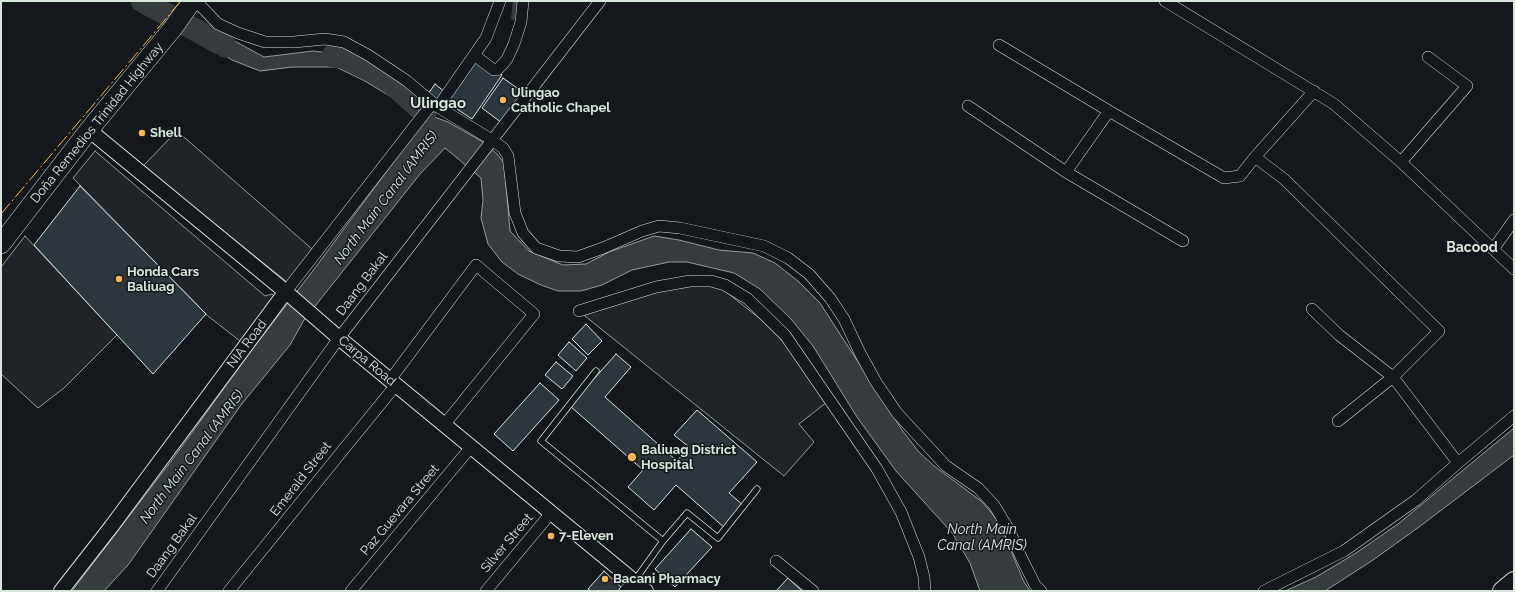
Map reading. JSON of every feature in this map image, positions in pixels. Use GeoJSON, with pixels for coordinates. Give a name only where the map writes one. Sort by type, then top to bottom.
{"type":"FeatureCollection","features":[{"type":"Feature","properties":{"kind":"highway","name":"Doña Remedios Trinidad Highway"},"geometry":{"type":"LineString","coordinates":[[1,244],[89,130],[173,28],[191,3]]}},
{"type":"Feature","properties":{"kind":"main road"},"geometry":{"type":"LineString","coordinates":[[1502,591],[1514,581]]}},
{"type":"Feature","properties":{"kind":"street","name":"NIA Road"},"geometry":{"type":"LineString","coordinates":[[61,591],[423,115],[434,106],[474,55],[486,38],[500,1]]}},
{"type":"Feature","properties":{"kind":"street"},"geometry":{"type":"LineString","coordinates":[[474,55],[494,70],[497,70],[502,65],[514,44],[521,22],[523,1]]}},
{"type":"Feature","properties":{"kind":"street","name":"Daang Bakal"},"geometry":{"type":"LineString","coordinates":[[157,591],[339,338],[600,1]]}},
{"type":"Feature","properties":{"kind":"street"},"geometry":{"type":"LineString","coordinates":[[1165,1],[1334,104],[1401,162],[1494,248],[1514,269]]}},
{"type":"Feature","properties":{"kind":"street"},"geometry":{"type":"LineString","coordinates":[[191,3],[218,24],[238,33],[265,42],[294,42],[325,39],[344,42],[368,55],[407,81],[434,106],[489,144],[503,148],[508,156],[515,213],[523,233],[536,248],[559,256],[578,257],[642,231],[659,226],[680,228],[764,246],[788,258],[809,274],[830,298],[844,318],[872,375],[897,413],[946,466],[978,488],[994,505],[1009,530],[1035,585],[1041,591]]}},
{"type":"Feature","properties":{"kind":"street"},"geometry":{"type":"LineString","coordinates":[[999,45],[1224,178],[1240,176],[1314,91]]}},
{"type":"Feature","properties":{"kind":"street"},"geometry":{"type":"LineString","coordinates":[[1401,162],[1466,86],[1428,57]]}},
{"type":"Feature","properties":{"kind":"street"},"geometry":{"type":"LineString","coordinates":[[968,106],[1066,172],[1183,241]]}},
{"type":"Feature","properties":{"kind":"street"},"geometry":{"type":"LineString","coordinates":[[1066,172],[1109,111]]}},
{"type":"Feature","properties":{"kind":"street","name":"Carpa Road"},"geometry":{"type":"LineString","coordinates":[[89,130],[288,293],[339,338],[551,513],[630,586],[646,591]]}},
{"type":"Feature","properties":{"kind":"street"},"geometry":{"type":"LineString","coordinates":[[1255,157],[1284,179],[1439,331],[1393,378],[1338,421]]}},
{"type":"Feature","properties":{"kind":"street"},"geometry":{"type":"LineString","coordinates":[[1494,248],[1514,220]]}},
{"type":"Feature","properties":{"kind":"street","name":"Emerald Street"},"geometry":{"type":"LineString","coordinates":[[229,591],[393,383],[476,265],[534,314],[444,425]]}},
{"type":"Feature","properties":{"kind":"street"},"geometry":{"type":"LineString","coordinates":[[579,311],[656,287],[690,281],[711,281],[725,285],[748,299],[785,335],[877,469],[901,512],[919,557],[924,577],[925,591]]}},
{"type":"Feature","properties":{"kind":"street"},"geometry":{"type":"LineString","coordinates":[[1312,309],[1339,335],[1393,378],[1458,463]]}},
{"type":"Feature","properties":{"kind":"street"},"geometry":{"type":"LineString","coordinates":[[1264,591],[1344,551],[1416,500],[1514,416]]}},
{"type":"Feature","properties":{"kind":"street","name":"Paz Guevara Street"},"geometry":{"type":"LineString","coordinates":[[351,591],[471,447]]}},
{"type":"Feature","properties":{"kind":"street","name":"Silver Street"},"geometry":{"type":"LineString","coordinates":[[486,591],[551,513]]}},
{"type":"Feature","properties":{"kind":"street"},"geometry":{"type":"LineString","coordinates":[[776,561],[813,591]]}},
{"type":"Feature","properties":{"kind":"lane"},"geometry":{"type":"LineString","coordinates":[[596,371],[541,441],[663,541]]}},
{"type":"Feature","properties":{"kind":"lane"},"geometry":{"type":"LineString","coordinates":[[630,586],[663,541],[687,513],[718,538],[757,489]]}},
{"type":"Feature","properties":{"kind":"shaded area"},"geometry":{"type":"Polygon","coordinates":[[[177,131],[312,249],[287,282],[143,166],[177,131]]]}},
{"type":"Feature","properties":{"kind":"shaded area"},"geometry":{"type":"Polygon","coordinates":[[[95,151],[265,296],[272,294],[275,297],[240,341],[208,316],[73,178],[95,151]]]}},
{"type":"Feature","properties":{"kind":"shaded area"},"geometry":{"type":"Polygon","coordinates":[[[25,236],[117,335],[64,388],[38,408],[1,374],[1,267],[25,236]]]}},
{"type":"Feature","properties":{"kind":"shaded area"},"geometry":{"type":"Polygon","coordinates":[[[715,283],[759,318],[803,361],[827,402],[799,424],[814,442],[784,476],[585,316],[589,305],[632,291],[715,283]]]}},
{"type":"Feature","properties":{"kind":"water","name":"North Main Canal (AMRIS)"},"geometry":{"type":"Polygon","coordinates":[[[203,24],[264,57],[313,51],[346,55],[408,96],[429,115],[448,122],[483,142],[497,154],[504,163],[510,231],[529,251],[563,265],[586,264],[609,252],[654,236],[679,240],[719,250],[753,253],[775,263],[798,281],[820,303],[902,430],[918,451],[934,466],[981,501],[990,511],[1000,524],[1023,580],[1030,591],[980,591],[970,563],[953,534],[896,471],[857,417],[813,346],[791,319],[760,289],[734,273],[687,262],[669,262],[632,270],[602,285],[581,291],[558,291],[541,285],[518,274],[502,262],[488,244],[481,218],[483,200],[481,178],[445,148],[420,174],[304,320],[290,345],[241,405],[128,565],[104,591],[72,591],[175,456],[254,347],[315,268],[424,121],[415,111],[363,80],[336,67],[292,67],[260,71],[232,60],[194,35],[203,24]]]}},
{"type":"Feature","properties":{"kind":"water"},"geometry":{"type":"Polygon","coordinates":[[[1514,428],[1514,455],[1373,560],[1325,591],[1285,591],[1316,577],[1356,553],[1398,524],[1514,428]]]}},
{"type":"Feature","properties":{"kind":"building"},"geometry":{"type":"Polygon","coordinates":[[[474,57],[502,75],[472,119],[445,101],[474,57]]]}},
{"type":"Feature","properties":{"kind":"building","name":"Ulingao Catholic Chapel"},"geometry":{"type":"Polygon","coordinates":[[[503,78],[524,93],[502,123],[482,108],[503,78]]]}},
{"type":"Feature","properties":{"kind":"building"},"geometry":{"type":"Polygon","coordinates":[[[435,84],[445,92],[438,102],[428,94],[435,84]]]}},
{"type":"Feature","properties":{"kind":"building","name":"Honda Cars Baliuag"},"geometry":{"type":"Polygon","coordinates":[[[80,186],[206,314],[153,374],[34,245],[80,186]]]}},
{"type":"Feature","properties":{"kind":"building"},"geometry":{"type":"Polygon","coordinates":[[[586,324],[602,341],[588,355],[572,339],[586,324]]]}},
{"type":"Feature","properties":{"kind":"building"},"geometry":{"type":"Polygon","coordinates":[[[569,342],[587,358],[576,371],[558,355],[569,342]]]}},
{"type":"Feature","properties":{"kind":"building"},"geometry":{"type":"Polygon","coordinates":[[[616,354],[631,367],[605,397],[677,461],[689,447],[674,435],[697,410],[757,462],[729,493],[745,507],[726,529],[676,485],[654,510],[628,487],[643,470],[570,406],[616,354]]]}},
{"type":"Feature","properties":{"kind":"building"},"geometry":{"type":"Polygon","coordinates":[[[556,362],[573,376],[562,389],[545,375],[556,362]]]}},
{"type":"Feature","properties":{"kind":"building"},"geometry":{"type":"Polygon","coordinates":[[[540,383],[559,400],[513,451],[494,434],[540,383]]]}},
{"type":"Feature","properties":{"kind":"building"},"geometry":{"type":"Polygon","coordinates":[[[691,529],[712,547],[675,587],[655,569],[691,529]]]}},
{"type":"Feature","properties":{"kind":"building","name":"Bacani Pharmacy"},"geometry":{"type":"Polygon","coordinates":[[[604,571],[621,587],[618,591],[591,591],[588,589],[604,571]]]}},
{"type":"Feature","properties":{"kind":"building"},"geometry":{"type":"Polygon","coordinates":[[[788,578],[802,591],[776,591],[788,578]]]}},
{"type":"Feature","properties":{"kind":"waterway"},"geometry":{"type":"LineString","coordinates":[[142,1],[225,46]]}},
{"type":"Feature","properties":{"kind":"waterway"},"geometry":{"type":"LineString","coordinates":[[513,18],[515,1]]}},
{"type":"Feature","properties":{"kind":"waterway"},"geometry":{"type":"LineString","coordinates":[[333,56],[343,57],[386,78],[425,113]]}},
{"type":"Feature","properties":{"kind":"power"},"geometry":{"type":"LineString","coordinates":[[1,214],[181,1]]}},
{"type":"Feature","properties":{"kind":"place","name":"Ulingao Catholic Chapel"},"geometry":{"type":"Point","coordinates":[503,100]}},
{"type":"Feature","properties":{"kind":"place","name":"Shell"},"geometry":{"type":"Point","coordinates":[142,133]}},
{"type":"Feature","properties":{"kind":"place","name":"Honda Cars Baliuag"},"geometry":{"type":"Point","coordinates":[119,279]}},
{"type":"Feature","properties":{"kind":"place","name":"Baliuag District Hospital"},"geometry":{"type":"Point","coordinates":[632,457]}},
{"type":"Feature","properties":{"kind":"place","name":"7-Eleven"},"geometry":{"type":"Point","coordinates":[551,536]}},
{"type":"Feature","properties":{"kind":"place","name":"Bacani Pharmacy"},"geometry":{"type":"Point","coordinates":[605,579]}},
{"type":"Feature","properties":{"kind":"district","name":"Ulingao"},"geometry":{"type":"Point","coordinates":[438,103]}},
{"type":"Feature","properties":{"kind":"district","name":"Bacood"},"geometry":{"type":"Point","coordinates":[1472,248]}}]}
